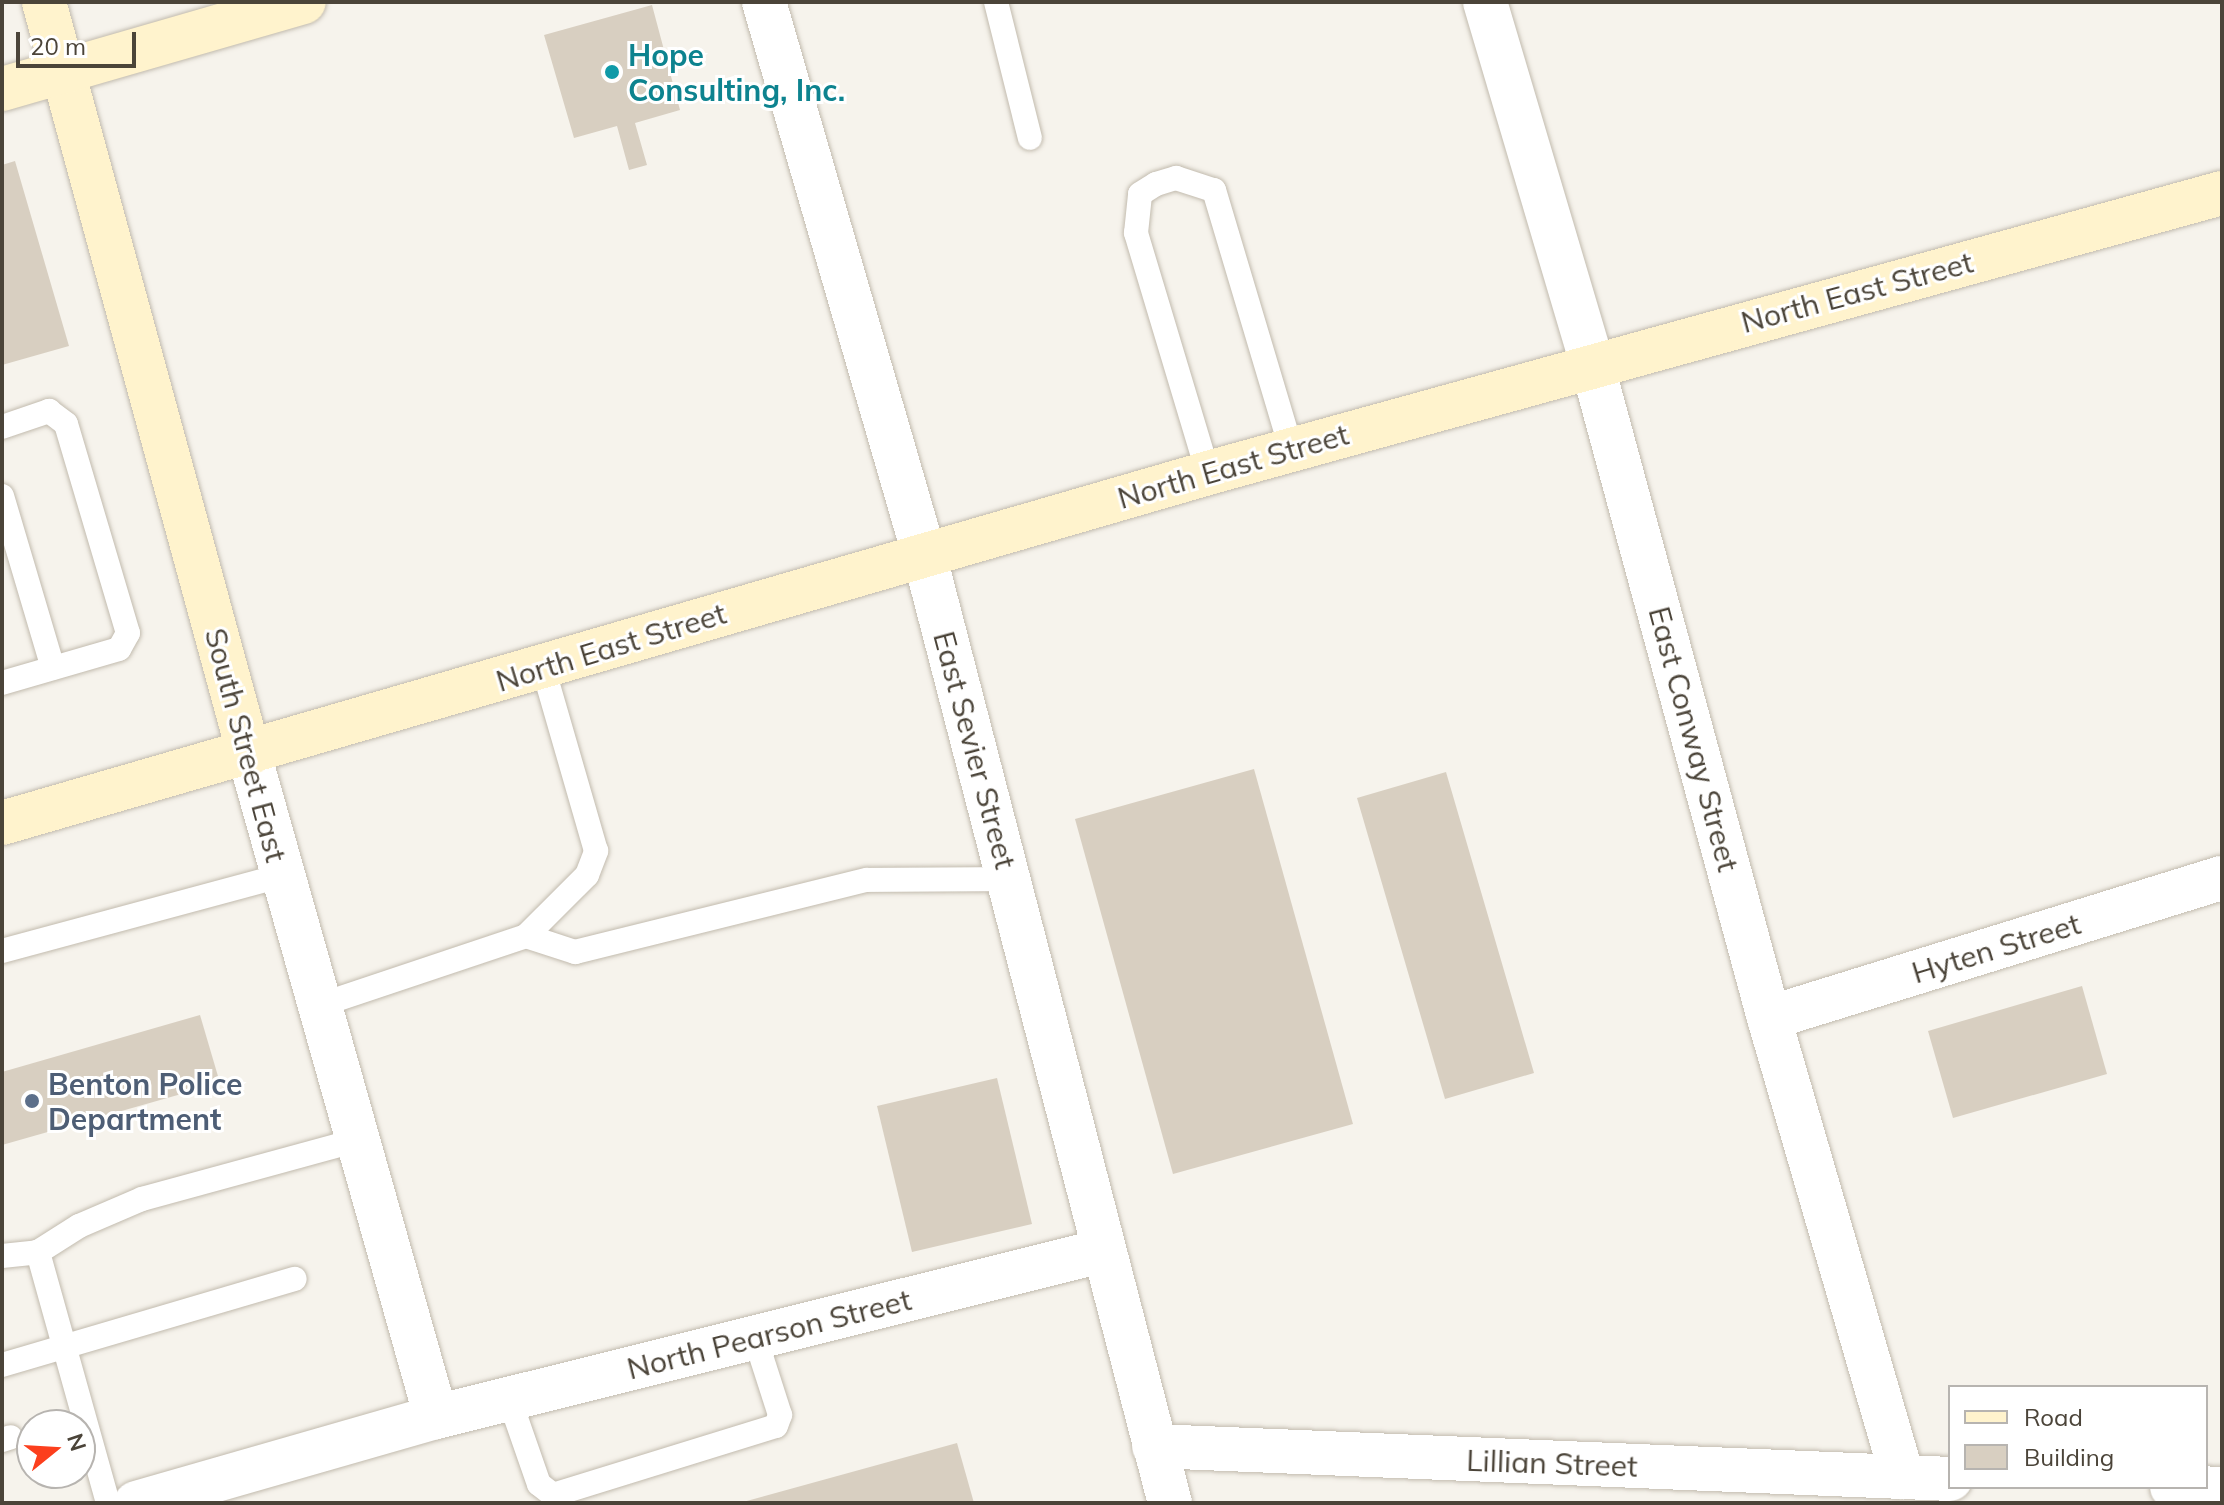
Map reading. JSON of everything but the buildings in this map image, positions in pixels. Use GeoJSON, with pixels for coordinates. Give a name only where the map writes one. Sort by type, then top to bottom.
{"type":"FeatureCollection","features":[{"type":"Feature","properties":{"kind":"main road","name":"South Street East"},"geometry":{"type":"LineString","coordinates":[[44,2],[249,754]]}},
{"type":"Feature","properties":{"kind":"main road"},"geometry":{"type":"LineString","coordinates":[[2,89],[304,2]]}},
{"type":"Feature","properties":{"kind":"main road","name":"North East Street"},"geometry":{"type":"LineString","coordinates":[[2,823],[249,754],[1291,449],[2222,193]]}},
{"type":"Feature","properties":{"kind":"street","name":"East Sevier Street"},"geometry":{"type":"LineString","coordinates":[[764,2],[924,554],[1102,1251],[1170,1503]]}},
{"type":"Feature","properties":{"kind":"street","name":"East Conway Street"},"geometry":{"type":"LineString","coordinates":[[1485,2],[1592,364],[1769,1018],[1902,1477]]}},
{"type":"Feature","properties":{"kind":"street","name":"South Street East"},"geometry":{"type":"LineString","coordinates":[[249,754],[436,1417]]}},
{"type":"Feature","properties":{"kind":"street","name":"Hyten Street"},"geometry":{"type":"LineString","coordinates":[[1769,1018],[2222,878]]}},
{"type":"Feature","properties":{"kind":"street","name":"North Pearson Street"},"geometry":{"type":"LineString","coordinates":[[136,1503],[436,1417],[1102,1251]]}},
{"type":"Feature","properties":{"kind":"street","name":"Lillian Street"},"geometry":{"type":"LineString","coordinates":[[1154,1446],[1806,1488],[1902,1477],[1948,1479]]}},
{"type":"Feature","properties":{"kind":"lane"},"geometry":{"type":"LineString","coordinates":[[996,2],[1030,138]]}},
{"type":"Feature","properties":{"kind":"lane"},"geometry":{"type":"LineString","coordinates":[[1208,473],[1136,233],[1140,194],[1156,184],[1187,180],[1214,190],[1291,449]]}},
{"type":"Feature","properties":{"kind":"lane"},"geometry":{"type":"LineString","coordinates":[[2,427],[49,411],[66,424],[128,633],[119,649],[2,683]]}},
{"type":"Feature","properties":{"kind":"lane"},"geometry":{"type":"LineString","coordinates":[[2,496],[53,668]]}},
{"type":"Feature","properties":{"kind":"lane"},"geometry":{"type":"LineString","coordinates":[[320,1005],[526,936],[587,875],[596,851],[543,667]]}},
{"type":"Feature","properties":{"kind":"lane"},"geometry":{"type":"LineString","coordinates":[[2,951],[283,875]]}},
{"type":"Feature","properties":{"kind":"lane"},"geometry":{"type":"LineString","coordinates":[[526,936],[575,952],[867,880],[1009,879]]}},
{"type":"Feature","properties":{"kind":"lane"},"geometry":{"type":"LineString","coordinates":[[2,1256],[38,1252],[79,1226],[142,1199],[358,1140]]}},
{"type":"Feature","properties":{"kind":"lane"},"geometry":{"type":"LineString","coordinates":[[38,1252],[108,1503]]}},
{"type":"Feature","properties":{"kind":"lane"},"geometry":{"type":"LineString","coordinates":[[2,1365],[295,1279]]}},
{"type":"Feature","properties":{"kind":"lane"},"geometry":{"type":"LineString","coordinates":[[509,1398],[534,1494],[553,1495],[776,1426],[780,1415],[755,1337]]}},
{"type":"Feature","properties":{"kind":"place","name":"Hope Consulting, Inc."},"geometry":{"type":"Point","coordinates":[612,72]}},
{"type":"Feature","properties":{"kind":"place","name":"Benton Police Department"},"geometry":{"type":"Point","coordinates":[32,1101]}}]}
